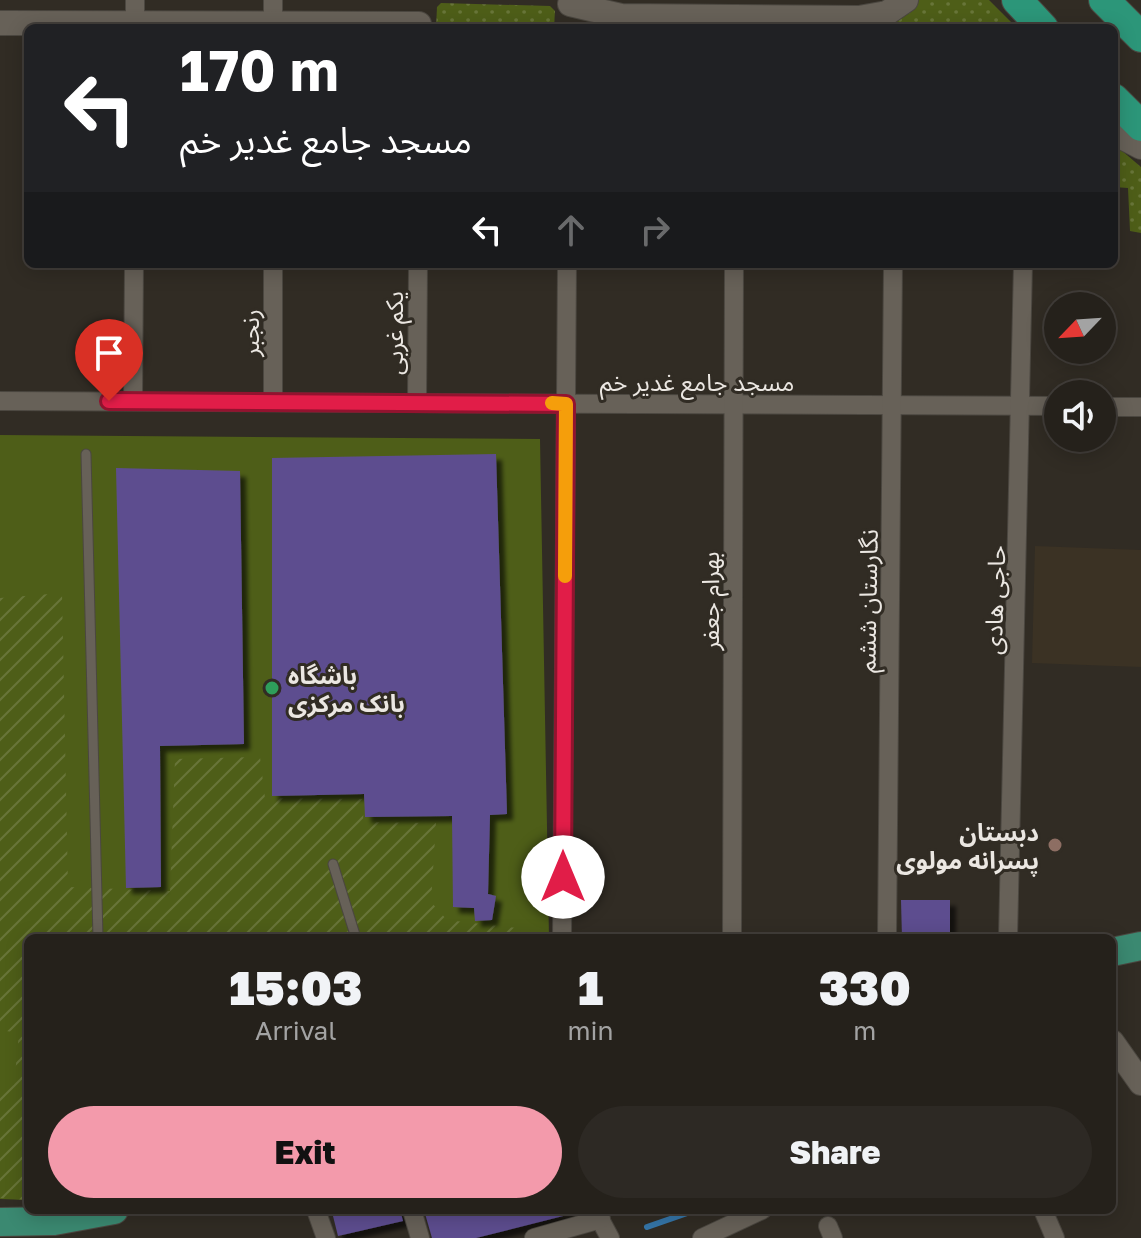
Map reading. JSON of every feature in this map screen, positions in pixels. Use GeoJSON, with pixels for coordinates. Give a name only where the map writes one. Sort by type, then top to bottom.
{"type":"FeatureCollection","features":[{"type":"Feature","properties":{"kind":"highway"},"geometry":{"type":"LineString","coordinates":[[1017,0],[1039,24]]}},
{"type":"Feature","properties":{"kind":"highway"},"geometry":{"type":"LineString","coordinates":[[1104,0],[1141,37]]}},
{"type":"Feature","properties":{"kind":"highway"},"geometry":{"type":"LineString","coordinates":[[1118,103],[1141,126]]}},
{"type":"Feature","properties":{"kind":"main road"},"geometry":{"type":"LineString","coordinates":[[570,7],[621,16],[734,8],[859,18],[887,13],[906,0]]}},
{"type":"Feature","properties":{"kind":"main road"},"geometry":{"type":"LineString","coordinates":[[0,23],[135,17],[420,17]]}},
{"type":"Feature","properties":{"kind":"main road"},"geometry":{"type":"LineString","coordinates":[[1118,135],[1141,147]]}},
{"type":"Feature","properties":{"kind":"main road"},"geometry":{"type":"LineString","coordinates":[[1116,951],[1141,946]]}},
{"type":"Feature","properties":{"kind":"main road"},"geometry":{"type":"LineString","coordinates":[[1116,1052],[1141,1083]]}},
{"type":"Feature","properties":{"kind":"main road"},"geometry":{"type":"LineString","coordinates":[[0,1222],[54,1221],[86,1214]]}},
{"type":"Feature","properties":{"kind":"street"},"geometry":{"type":"LineString","coordinates":[[133,401],[134,268]]}},
{"type":"Feature","properties":{"kind":"street","name":"رنجبر"},"geometry":{"type":"LineString","coordinates":[[273,268],[273,402]]}},
{"type":"Feature","properties":{"kind":"street","name":"یکم غربی"},"geometry":{"type":"LineString","coordinates":[[417,403],[418,268]]}},
{"type":"Feature","properties":{"kind":"street"},"geometry":{"type":"LineString","coordinates":[[562,934],[567,268]]}},
{"type":"Feature","properties":{"kind":"street","name":"بهرام جعفر"},"geometry":{"type":"LineString","coordinates":[[732,934],[734,268]]}},
{"type":"Feature","properties":{"kind":"street","name":"نگارستان ششم"},"geometry":{"type":"LineString","coordinates":[[887,934],[893,268]]}},
{"type":"Feature","properties":{"kind":"street","name":"حاجی هادی"},"geometry":{"type":"LineString","coordinates":[[1008,934],[1023,406],[1023,268]]}},
{"type":"Feature","properties":{"kind":"street","name":"مسجد جامع غدیر خم"},"geometry":{"type":"LineString","coordinates":[[0,401],[1044,406]]}},
{"type":"Feature","properties":{"kind":"street"},"geometry":{"type":"LineString","coordinates":[[1116,407],[1141,407]]}},
{"type":"Feature","properties":{"kind":"street"},"geometry":{"type":"LineString","coordinates":[[317,1214],[326,1238]]}},
{"type":"Feature","properties":{"kind":"street"},"geometry":{"type":"LineString","coordinates":[[413,1214],[420,1238]]}},
{"type":"Feature","properties":{"kind":"street"},"geometry":{"type":"LineString","coordinates":[[534,1238],[596,1214]]}},
{"type":"Feature","properties":{"kind":"street"},"geometry":{"type":"LineString","coordinates":[[599,1214],[610,1238]]}},
{"type":"Feature","properties":{"kind":"street"},"geometry":{"type":"LineString","coordinates":[[702,1238],[753,1214]]}},
{"type":"Feature","properties":{"kind":"street"},"geometry":{"type":"LineString","coordinates":[[1045,1214],[1055,1238]]}},
{"type":"Feature","properties":{"kind":"lane"},"geometry":{"type":"LineString","coordinates":[[86,454],[98,934]]}},
{"type":"Feature","properties":{"kind":"lane"},"geometry":{"type":"LineString","coordinates":[[333,864],[355,934]]}},
{"type":"Feature","properties":{"kind":"shaded area"},"geometry":{"type":"Polygon","coordinates":[[[1035,546],[1141,550],[1141,667],[1032,663],[1035,546]]]}},
{"type":"Feature","properties":{"kind":"green space"},"geometry":{"type":"Polygon","coordinates":[[[918,0],[989,0],[1013,24],[938,24],[891,22],[918,0]]]}},
{"type":"Feature","properties":{"kind":"green space"},"geometry":{"type":"Polygon","coordinates":[[[441,3],[550,6],[555,11],[554,24],[436,24],[437,7],[441,3]]]}},
{"type":"Feature","properties":{"kind":"green space"},"geometry":{"type":"Polygon","coordinates":[[[1118,147],[1141,167],[1141,233],[1130,231],[1128,188],[1118,187],[1118,147]]]}},
{"type":"Feature","properties":{"kind":"green space","name":"باشگاه بانک مرکزی"},"geometry":{"type":"Polygon","coordinates":[[[0,435],[540,439],[549,934],[24,934],[24,1200],[0,1199],[0,435]]]}},
{"type":"Feature","properties":{"kind":"green space"},"geometry":{"type":"Polygon","coordinates":[[[62,593],[68,887],[170,891],[175,759],[260,757],[265,798],[364,799],[363,822],[436,823],[431,902],[447,920],[517,928],[518,934],[24,934],[24,1200],[0,1198],[0,1086],[14,1085],[19,1033],[0,1030],[0,598],[62,593]]]}},
{"type":"Feature","properties":{"kind":"building"},"geometry":{"type":"Polygon","coordinates":[[[496,454],[507,814],[490,815],[488,894],[496,896],[492,920],[475,921],[474,908],[453,907],[452,816],[365,817],[364,794],[272,796],[272,458],[496,454]]]}},
{"type":"Feature","properties":{"kind":"building"},"geometry":{"type":"Polygon","coordinates":[[[116,468],[240,471],[244,744],[160,746],[161,887],[126,888],[116,468]]]}},
{"type":"Feature","properties":{"kind":"building"},"geometry":{"type":"Polygon","coordinates":[[[901,900],[950,900],[950,934],[902,934],[901,900]]]}},
{"type":"Feature","properties":{"kind":"building"},"geometry":{"type":"Polygon","coordinates":[[[332,1214],[401,1214],[403,1221],[338,1236],[332,1214]]]}},
{"type":"Feature","properties":{"kind":"building"},"geometry":{"type":"Polygon","coordinates":[[[425,1214],[571,1214],[476,1238],[432,1238],[425,1214]]]}},
{"type":"Feature","properties":{"kind":"waterway"},"geometry":{"type":"LineString","coordinates":[[647,1227],[684,1214]]}},
{"type":"Feature","properties":{"kind":"slow traffic"},"geometry":{"type":"LineString","coordinates":[[552,403],[566,404],[565,576]]}},
{"type":"Feature","properties":{"kind":"place","name":"باشگاه بانک مرکزی"},"geometry":{"type":"Point","coordinates":[272,688]}},
{"type":"Feature","properties":{"kind":"place","name":"دبستان پسرانه مولوی"},"geometry":{"type":"Point","coordinates":[1055,845]}},
{"type":"Feature","properties":{"kind":"route"},"geometry":{"type":"LineString","coordinates":[[109,401],[566,404],[563,877]]}}]}
